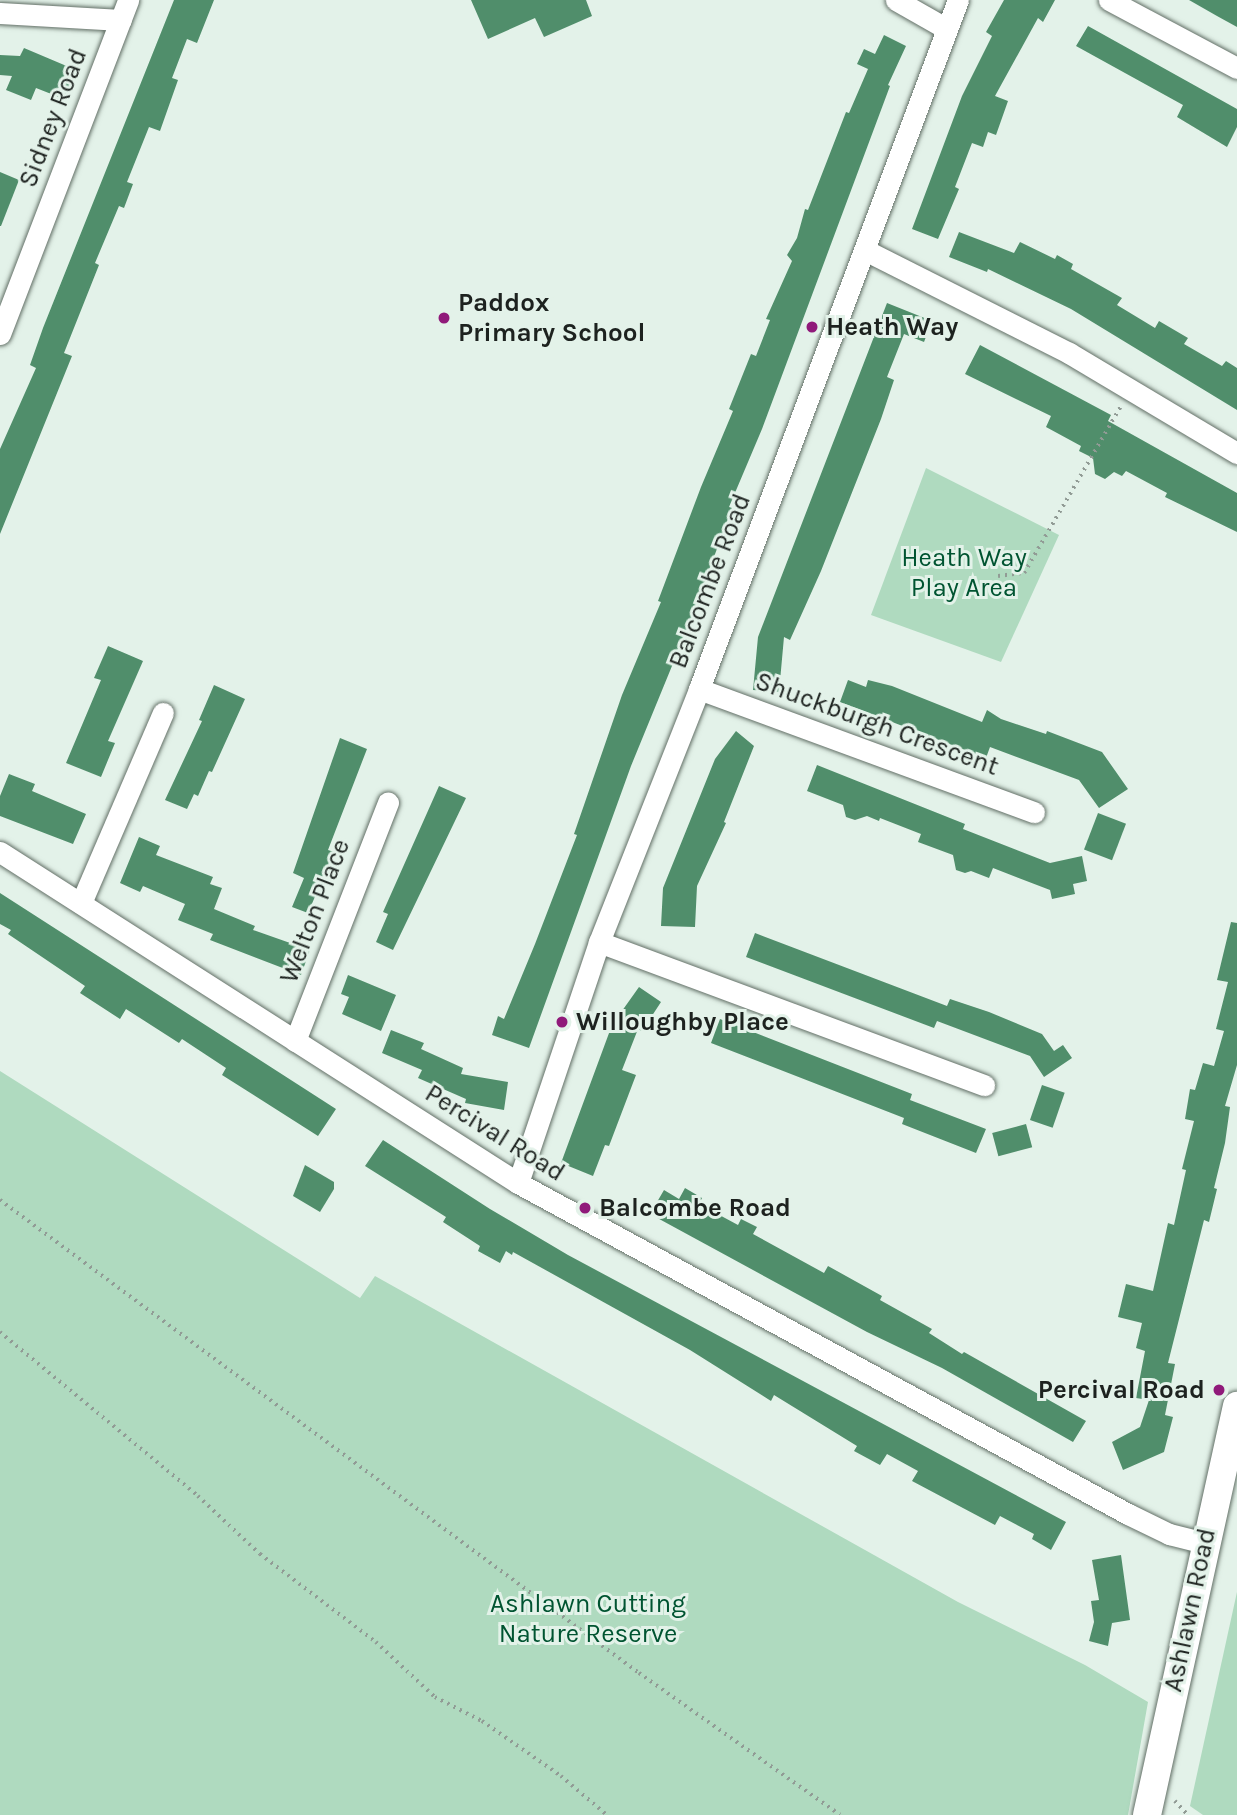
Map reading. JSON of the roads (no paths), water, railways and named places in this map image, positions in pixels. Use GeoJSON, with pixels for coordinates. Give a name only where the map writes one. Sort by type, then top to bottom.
{"type":"FeatureCollection","features":[{"type":"Feature","properties":{"kind":"main road","name":"Ashlawn Road"},"geometry":{"type":"LineString","coordinates":[[1147,1815],[1204,1543],[1237,1406]]}},
{"type":"Feature","properties":{"kind":"street"},"geometry":{"type":"LineString","coordinates":[[896,0],[945,28]]}},
{"type":"Feature","properties":{"kind":"street","name":"Balcombe Road"},"geometry":{"type":"LineString","coordinates":[[518,1183],[599,942],[699,690],[865,250],[945,28],[958,0]]}},
{"type":"Feature","properties":{"kind":"street"},"geometry":{"type":"LineString","coordinates":[[1109,0],[1237,68]]}},
{"type":"Feature","properties":{"kind":"street"},"geometry":{"type":"LineString","coordinates":[[0,13],[125,10]]}},
{"type":"Feature","properties":{"kind":"street","name":"Sidney Road"},"geometry":{"type":"LineString","coordinates":[[0,334],[125,10]]}},
{"type":"Feature","properties":{"kind":"street"},"geometry":{"type":"LineString","coordinates":[[865,250],[1069,353],[1237,453]]}},
{"type":"Feature","properties":{"kind":"street","name":"Shuckburgh Crescent"},"geometry":{"type":"LineString","coordinates":[[699,690],[1034,812]]}},
{"type":"Feature","properties":{"kind":"street"},"geometry":{"type":"LineString","coordinates":[[81,903],[163,713]]}},
{"type":"Feature","properties":{"kind":"street","name":"Welton Place"},"geometry":{"type":"LineString","coordinates":[[295,1041],[388,803]]}},
{"type":"Feature","properties":{"kind":"street","name":"Percival Road"},"geometry":{"type":"LineString","coordinates":[[0,852],[518,1183],[1128,1514],[1169,1534],[1204,1543]]}},
{"type":"Feature","properties":{"kind":"street"},"geometry":{"type":"LineString","coordinates":[[599,942],[984,1085]]}},
{"type":"Feature","properties":{"kind":"place","name":"Paddox Primary School"},"geometry":{"type":"Point","coordinates":[444,318]}},
{"type":"Feature","properties":{"kind":"place","name":"Heath Way"},"geometry":{"type":"Point","coordinates":[812,327]}},
{"type":"Feature","properties":{"kind":"place","name":"Willoughby Place"},"geometry":{"type":"Point","coordinates":[562,1022]}},
{"type":"Feature","properties":{"kind":"place","name":"Balcombe Road"},"geometry":{"type":"Point","coordinates":[585,1208]}},
{"type":"Feature","properties":{"kind":"place","name":"Percival Road"},"geometry":{"type":"Point","coordinates":[1219,1390]}},
{"type":"Feature","properties":{"kind":"park label","name":"Heath Way Play Area"},"geometry":{"type":"Point","coordinates":[964,573]}},
{"type":"Feature","properties":{"kind":"park label","name":"Ashlawn Cutting Nature Reserve"},"geometry":{"type":"Point","coordinates":[588,1619]}}]}
